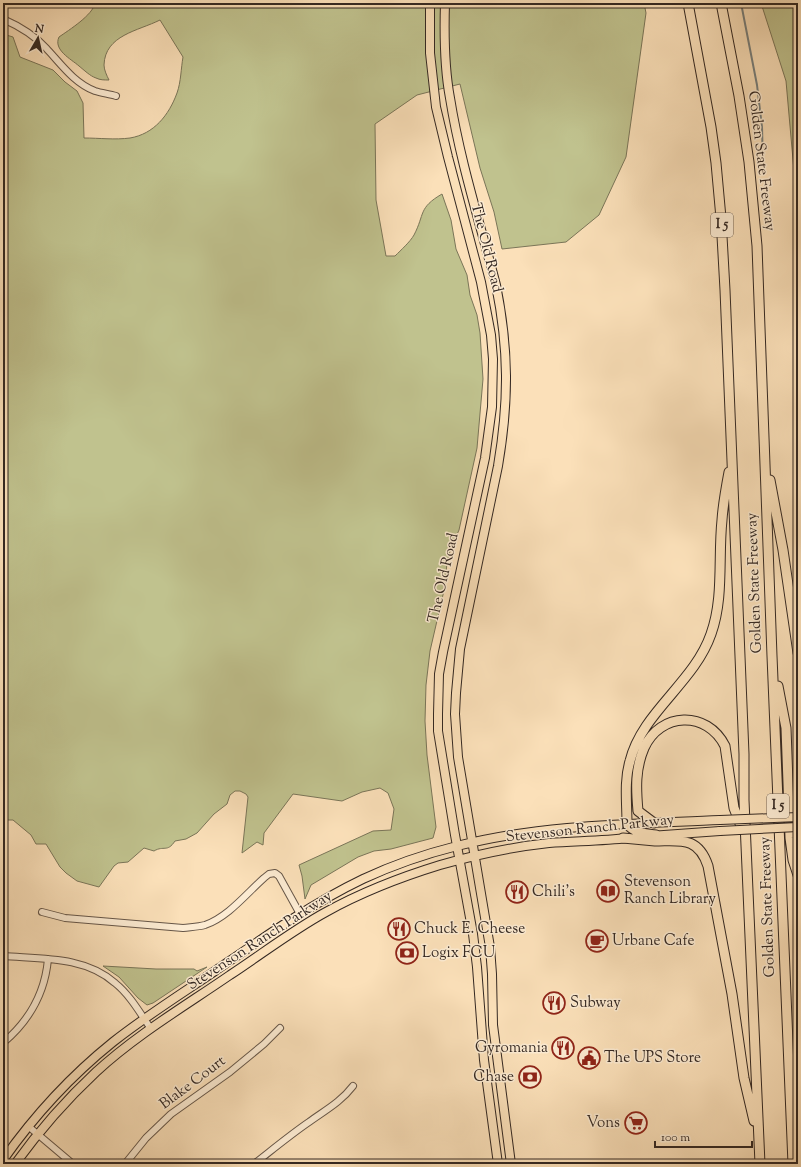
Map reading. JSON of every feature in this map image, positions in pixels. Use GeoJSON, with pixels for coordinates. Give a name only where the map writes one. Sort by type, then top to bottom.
{"type":"FeatureCollection","features":[{"type":"Feature","properties":{"kind":"highway","name":"Golden State Freeway"},"geometry":{"type":"LineString","coordinates":[[688,3],[711,127],[721,218],[744,754],[745,838],[760,1164]]}},
{"type":"Feature","properties":{"kind":"highway","name":"Golden State Freeway"},"geometry":{"type":"LineString","coordinates":[[721,3],[740,96],[749,162],[757,246],[793,1164]]}},
{"type":"Feature","properties":{"kind":"highway"},"geometry":{"type":"LineString","coordinates":[[765,447],[783,550],[798,653]]}},
{"type":"Feature","properties":{"kind":"highway"},"geometry":{"type":"LineString","coordinates":[[656,835],[632,830],[628,824],[628,770],[633,750],[642,732],[694,668],[706,646],[715,622],[718,598],[722,520],[732,449]]}},
{"type":"Feature","properties":{"kind":"highway"},"geometry":{"type":"LineString","coordinates":[[772,656],[786,728],[790,838],[793,860],[798,874]]}},
{"type":"Feature","properties":{"kind":"highway"},"geometry":{"type":"LineString","coordinates":[[654,823],[638,811],[636,774],[640,757],[650,739],[657,730],[665,724],[680,720],[695,720],[709,726],[722,738],[725,746],[734,808],[745,838]]}},
{"type":"Feature","properties":{"kind":"highway"},"geometry":{"type":"LineString","coordinates":[[623,838],[655,841],[683,841],[694,846],[706,859],[732,994],[744,1078],[759,1142]]}},
{"type":"Feature","properties":{"kind":"highway"},"geometry":{"type":"LineString","coordinates":[[797,1164],[798,1159]]}},
{"type":"Feature","properties":{"kind":"main road","name":"The Old Road"},"geometry":{"type":"LineString","coordinates":[[430,3],[430,53],[436,106],[481,282],[491,335],[493,359],[492,407],[486,458],[447,630],[439,674],[438,731],[473,934],[485,1067],[498,1164]]}},
{"type":"Feature","properties":{"kind":"main road","name":"The Old Road"},"geometry":{"type":"LineString","coordinates":[[445,3],[445,53],[449,96],[455,128],[502,310],[507,357],[506,412],[503,437],[464,625],[457,671],[455,714],[458,758],[490,946],[493,1025],[511,1164]]}},
{"type":"Feature","properties":{"kind":"main road","name":"Stevenson Ranch Parkway"},"geometry":{"type":"LineString","coordinates":[[3,1160],[28,1126],[55,1096],[114,1042],[144,1019],[300,914],[363,879],[407,861],[457,846],[517,833],[550,829],[628,824],[798,817]]}},
{"type":"Feature","properties":{"kind":"main road","name":"Stevenson Ranch Parkway"},"geometry":{"type":"LineString","coordinates":[[15,1164],[63,1105],[96,1072],[151,1029],[326,912],[376,888],[438,866],[474,856],[547,844],[656,835],[798,828]]}},
{"type":"Feature","properties":{"kind":"street"},"geometry":{"type":"LineString","coordinates":[[3,20],[15,24],[31,35],[44,46],[67,72],[83,84],[95,91],[116,96]]}},
{"type":"Feature","properties":{"kind":"street"},"geometry":{"type":"LineString","coordinates":[[42,912],[64,918],[183,928],[194,927],[204,925],[217,919],[227,912],[269,874],[275,873],[279,876],[300,914]]}},
{"type":"Feature","properties":{"kind":"street"},"geometry":{"type":"LineString","coordinates":[[3,956],[78,963],[96,970],[105,975],[122,990],[151,1029]]}},
{"type":"Feature","properties":{"kind":"street"},"geometry":{"type":"LineString","coordinates":[[3,1043],[22,1025],[38,1000],[45,980],[48,959]]}},
{"type":"Feature","properties":{"kind":"street","name":"Blake Court"},"geometry":{"type":"LineString","coordinates":[[125,1164],[146,1138],[171,1114],[230,1072],[264,1044],[280,1028]]}},
{"type":"Feature","properties":{"kind":"street"},"geometry":{"type":"LineString","coordinates":[[254,1164],[308,1122],[336,1103],[347,1094],[353,1086]]}},
{"type":"Feature","properties":{"kind":"street"},"geometry":{"type":"LineString","coordinates":[[28,1126],[74,1164]]}},
{"type":"Feature","properties":{"kind":"green space"},"geometry":{"type":"Polygon","coordinates":[[[95,3],[644,3],[646,13],[626,157],[599,215],[566,242],[502,249],[494,212],[480,168],[460,84],[417,95],[375,124],[376,200],[386,256],[395,256],[408,243],[414,235],[425,208],[429,203],[442,194],[451,220],[456,249],[467,275],[470,295],[477,315],[480,333],[483,379],[477,448],[459,530],[447,562],[445,586],[430,651],[426,685],[425,721],[427,755],[436,827],[433,838],[391,849],[374,851],[358,857],[311,885],[305,899],[299,865],[373,831],[391,830],[394,809],[388,793],[380,788],[362,792],[342,801],[293,794],[264,833],[263,845],[257,842],[242,853],[248,797],[240,791],[235,791],[230,795],[227,804],[214,814],[197,833],[186,839],[175,841],[170,847],[167,848],[157,849],[154,851],[144,848],[128,862],[118,863],[114,866],[99,887],[77,881],[60,867],[46,844],[36,844],[31,835],[13,820],[3,820],[3,34],[13,37],[20,57],[53,70],[77,91],[83,103],[84,138],[130,138],[139,136],[153,128],[165,116],[174,101],[179,84],[183,57],[160,20],[124,35],[116,40],[110,47],[106,55],[104,65],[109,80],[99,79],[87,73],[64,54],[58,46],[58,42],[59,37],[85,17],[93,8],[95,3]]]}},
{"type":"Feature","properties":{"kind":"green space"},"geometry":{"type":"Polygon","coordinates":[[[761,3],[798,3],[798,216],[786,81],[761,3]]]}},
{"type":"Feature","properties":{"kind":"green space"},"geometry":{"type":"Polygon","coordinates":[[[103,966],[156,969],[194,969],[197,971],[207,967],[153,1003],[147,1005],[138,998],[119,977],[103,966]]]}},
{"type":"Feature","properties":{"kind":"waterway"},"geometry":{"type":"LineString","coordinates":[[741,3],[757,85],[762,127],[763,165]]}},
{"type":"Feature","properties":{"kind":"place","name":"Stevenson Ranch Library"},"geometry":{"type":"Point","coordinates":[608,891]}},
{"type":"Feature","properties":{"kind":"place","name":"Chili's"},"geometry":{"type":"Point","coordinates":[517,892]}},
{"type":"Feature","properties":{"kind":"place","name":"Chuck E. Cheese"},"geometry":{"type":"Point","coordinates":[399,929]}},
{"type":"Feature","properties":{"kind":"place","name":"Urbane Cafe"},"geometry":{"type":"Point","coordinates":[597,941]}},
{"type":"Feature","properties":{"kind":"place","name":"Logix FCU"},"geometry":{"type":"Point","coordinates":[407,953]}},
{"type":"Feature","properties":{"kind":"place","name":"Subway"},"geometry":{"type":"Point","coordinates":[554,1003]}},
{"type":"Feature","properties":{"kind":"place","name":"Gyromania"},"geometry":{"type":"Point","coordinates":[563,1048]}},
{"type":"Feature","properties":{"kind":"place","name":"The UPS Store"},"geometry":{"type":"Point","coordinates":[589,1058]}},
{"type":"Feature","properties":{"kind":"place","name":"Chase"},"geometry":{"type":"Point","coordinates":[530,1077]}},
{"type":"Feature","properties":{"kind":"place","name":"Vons"},"geometry":{"type":"Point","coordinates":[636,1123]}}]}
